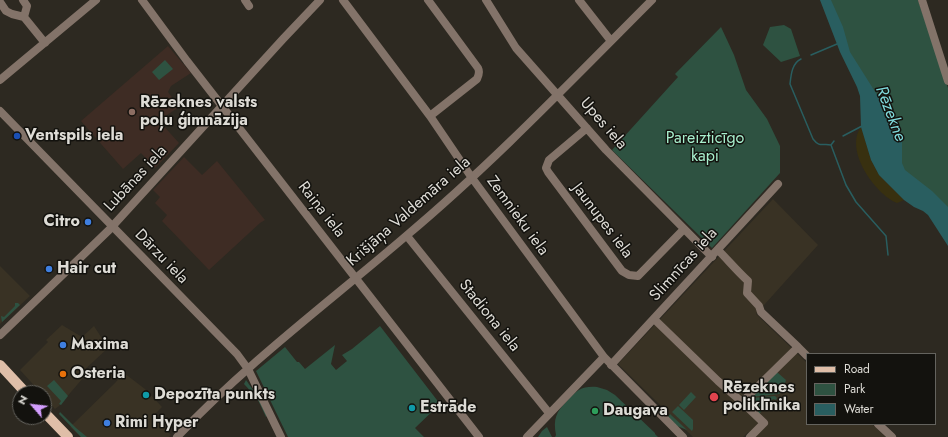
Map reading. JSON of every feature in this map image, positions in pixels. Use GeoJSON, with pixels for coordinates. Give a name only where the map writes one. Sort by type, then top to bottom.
{"type":"FeatureCollection","features":[{"type":"Feature","properties":{"kind":"main road"},"geometry":{"type":"LineString","coordinates":[[0,365],[19,385]]}},
{"type":"Feature","properties":{"kind":"main road"},"geometry":{"type":"LineString","coordinates":[[52,420],[68,437]]}},
{"type":"Feature","properties":{"kind":"street"},"geometry":{"type":"LineString","coordinates":[[23,0],[27,6],[24,17]]}},
{"type":"Feature","properties":{"kind":"street"},"geometry":{"type":"LineString","coordinates":[[0,80],[96,0]]}},
{"type":"Feature","properties":{"kind":"street","name":"Raiņa iela"},"geometry":{"type":"LineString","coordinates":[[142,0],[479,437]]}},
{"type":"Feature","properties":{"kind":"street","name":"Lubānas iela"},"geometry":{"type":"LineString","coordinates":[[0,335],[112,226],[320,0]]}},
{"type":"Feature","properties":{"kind":"street","name":"Zemnieku iela"},"geometry":{"type":"LineString","coordinates":[[343,0],[430,116],[472,178],[604,357],[683,437]]}},
{"type":"Feature","properties":{"kind":"street"},"geometry":{"type":"LineString","coordinates":[[428,0],[479,71],[479,76],[477,79],[430,116]]}},
{"type":"Feature","properties":{"kind":"street","name":"Upes iela"},"geometry":{"type":"LineString","coordinates":[[486,0],[516,48],[606,150],[712,257]]}},
{"type":"Feature","properties":{"kind":"street"},"geometry":{"type":"LineString","coordinates":[[579,0],[611,41]]}},
{"type":"Feature","properties":{"kind":"street","name":"Krišjāņa Valdemāra iela"},"geometry":{"type":"LineString","coordinates":[[177,437],[236,379],[407,236],[472,178],[559,95],[652,0]]}},
{"type":"Feature","properties":{"kind":"street"},"geometry":{"type":"LineString","coordinates":[[922,0],[948,81]]}},
{"type":"Feature","properties":{"kind":"street"},"geometry":{"type":"LineString","coordinates":[[0,2],[6,11],[24,17],[45,43]]}},
{"type":"Feature","properties":{"kind":"street","name":"Dārzu iela"},"geometry":{"type":"LineString","coordinates":[[0,111],[236,354],[248,369],[281,437]]}},
{"type":"Feature","properties":{"kind":"street","name":"Jaunupes iela"},"geometry":{"type":"LineString","coordinates":[[587,128],[549,160],[546,168],[622,271],[629,275],[638,276],[684,229]]}},
{"type":"Feature","properties":{"kind":"street","name":"Slimnīcas iela"},"geometry":{"type":"LineString","coordinates":[[612,365],[778,184]]}},
{"type":"Feature","properties":{"kind":"street","name":"Stadiona iela"},"geometry":{"type":"LineString","coordinates":[[407,236],[549,413]]}},
{"type":"Feature","properties":{"kind":"street"},"geometry":{"type":"LineString","coordinates":[[718,250],[736,271],[748,281],[747,293],[759,306],[761,312],[806,355]]}},
{"type":"Feature","properties":{"kind":"street"},"geometry":{"type":"LineString","coordinates":[[654,319],[764,423],[750,437]]}},
{"type":"Feature","properties":{"kind":"street"},"geometry":{"type":"LineString","coordinates":[[742,402],[798,347]]}},
{"type":"Feature","properties":{"kind":"street"},"geometry":{"type":"LineString","coordinates":[[527,437],[604,357]]}},
{"type":"Feature","properties":{"kind":"street"},"geometry":{"type":"LineString","coordinates":[[879,425],[892,437]]}},
{"type":"Feature","properties":{"kind":"shaded area","name":"Rēzeknes valsts poļu ģimnāzija"},"geometry":{"type":"Polygon","coordinates":[[[168,46],[191,73],[171,86],[168,92],[179,107],[164,117],[161,123],[179,143],[155,168],[141,153],[123,169],[81,121],[168,46]]]}},
{"type":"Feature","properties":{"kind":"shaded area"},"geometry":{"type":"Polygon","coordinates":[[[184,157],[202,175],[217,161],[265,220],[209,270],[162,221],[167,215],[155,203],[160,197],[153,190],[184,157]]]}},
{"type":"Feature","properties":{"kind":"shaded area"},"geometry":{"type":"Polygon","coordinates":[[[773,199],[818,245],[756,314],[806,362],[806,425],[873,425],[886,437],[753,437],[748,432],[743,437],[693,437],[618,364],[773,199]]]}},
{"type":"Feature","properties":{"kind":"shaded area"},"geometry":{"type":"Polygon","coordinates":[[[0,266],[30,296],[0,324],[0,266]]]}},
{"type":"Feature","properties":{"kind":"shaded area"},"geometry":{"type":"Polygon","coordinates":[[[62,325],[82,337],[94,326],[108,348],[80,374],[83,378],[55,409],[52,406],[52,385],[34,385],[20,370],[48,342],[46,340],[62,325]]]}},
{"type":"Feature","properties":{"kind":"shaded area"},"geometry":{"type":"Polygon","coordinates":[[[124,373],[145,389],[162,407],[153,416],[171,435],[169,437],[81,437],[70,427],[124,373]]]}},
{"type":"Feature","properties":{"kind":"green space"},"geometry":{"type":"Polygon","coordinates":[[[823,0],[918,0],[948,88],[948,225],[900,179],[823,0]]]}},
{"type":"Feature","properties":{"kind":"green space"},"geometry":{"type":"Polygon","coordinates":[[[784,25],[791,29],[800,56],[781,62],[763,45],[770,27],[784,25]]]}},
{"type":"Feature","properties":{"kind":"green space","name":"Pareizticīgo kapi"},"geometry":{"type":"Polygon","coordinates":[[[721,27],[734,55],[746,90],[767,119],[780,146],[780,173],[712,248],[612,150],[678,77],[675,74],[721,27]]]}},
{"type":"Feature","properties":{"kind":"green space"},"geometry":{"type":"Polygon","coordinates":[[[165,60],[173,69],[159,80],[152,72],[165,60]]]}},
{"type":"Feature","properties":{"kind":"green space"},"geometry":{"type":"Polygon","coordinates":[[[15,303],[20,305],[2,322],[1,316],[4,317],[15,306],[15,303]]]}},
{"type":"Feature","properties":{"kind":"green space"},"geometry":{"type":"Polygon","coordinates":[[[380,326],[440,404],[415,428],[424,437],[288,437],[256,371],[285,347],[297,362],[299,362],[305,369],[335,345],[331,364],[336,370],[347,361],[342,355],[352,349],[380,326]]]}},
{"type":"Feature","properties":{"kind":"green space"},"geometry":{"type":"Polygon","coordinates":[[[774,372],[778,373],[786,380],[783,390],[779,394],[751,397],[774,372]]]}},
{"type":"Feature","properties":{"kind":"green space"},"geometry":{"type":"Polygon","coordinates":[[[54,380],[68,396],[61,405],[59,404],[61,401],[52,391],[52,385],[48,385],[54,380]]]}},
{"type":"Feature","properties":{"kind":"green space"},"geometry":{"type":"Polygon","coordinates":[[[246,380],[258,397],[267,416],[266,417],[257,398],[244,384],[246,380]]]}},
{"type":"Feature","properties":{"kind":"green space","name":"Daugava"},"geometry":{"type":"Polygon","coordinates":[[[587,387],[597,387],[607,390],[615,395],[658,437],[555,437],[556,416],[563,405],[580,390],[587,387]]]}},
{"type":"Feature","properties":{"kind":"green space"},"geometry":{"type":"Polygon","coordinates":[[[691,392],[696,397],[684,410],[679,405],[691,392]]]}},
{"type":"Feature","properties":{"kind":"green space"},"geometry":{"type":"Polygon","coordinates":[[[775,396],[777,398],[776,400],[773,399],[759,414],[749,405],[751,398],[775,396]]]}},
{"type":"Feature","properties":{"kind":"green space"},"geometry":{"type":"Polygon","coordinates":[[[678,406],[693,420],[692,431],[672,412],[678,406]]]}},
{"type":"Feature","properties":{"kind":"green space"},"geometry":{"type":"Polygon","coordinates":[[[60,412],[87,437],[81,437],[59,414],[60,412]]]}},
{"type":"Feature","properties":{"kind":"green space"},"geometry":{"type":"Polygon","coordinates":[[[670,414],[687,430],[677,426],[668,417],[670,414]]]}},
{"type":"Feature","properties":{"kind":"green space"},"geometry":{"type":"Polygon","coordinates":[[[547,427],[552,437],[538,437],[542,431],[547,427]]]}},
{"type":"Feature","properties":{"kind":"sand"},"geometry":{"type":"Polygon","coordinates":[[[861,127],[871,160],[879,175],[904,200],[897,203],[888,198],[871,181],[864,170],[856,147],[857,136],[861,127]]]}},
{"type":"Feature","properties":{"kind":"water"},"geometry":{"type":"Polygon","coordinates":[[[820,0],[831,0],[843,27],[850,52],[879,98],[886,114],[897,125],[900,131],[902,140],[902,163],[905,170],[932,191],[948,207],[948,246],[928,215],[904,200],[879,175],[871,160],[861,127],[860,96],[840,52],[820,0]]]}},
{"type":"Feature","properties":{"kind":"waterway"},"geometry":{"type":"LineString","coordinates":[[811,55],[837,44]]}},
{"type":"Feature","properties":{"kind":"waterway"},"geometry":{"type":"LineString","coordinates":[[801,59],[794,66],[790,84],[813,139],[821,145],[831,145],[834,141]]}},
{"type":"Feature","properties":{"kind":"waterway"},"geometry":{"type":"LineString","coordinates":[[843,136],[862,126]]}},
{"type":"Feature","properties":{"kind":"waterway"},"geometry":{"type":"LineString","coordinates":[[831,145],[846,185],[856,202],[886,236],[888,255]]}},
{"type":"Feature","properties":{"kind":"place","name":"Rēzeknes valsts poļu ģimnāzija"},"geometry":{"type":"Point","coordinates":[132,112]}},
{"type":"Feature","properties":{"kind":"place","name":"Ventspils iela"},"geometry":{"type":"Point","coordinates":[17,136]}},
{"type":"Feature","properties":{"kind":"place","name":"Citro"},"geometry":{"type":"Point","coordinates":[88,222]}},
{"type":"Feature","properties":{"kind":"place","name":"Hair cut"},"geometry":{"type":"Point","coordinates":[49,269]}},
{"type":"Feature","properties":{"kind":"place","name":"Maxima"},"geometry":{"type":"Point","coordinates":[63,345]}},
{"type":"Feature","properties":{"kind":"place","name":"Osteria"},"geometry":{"type":"Point","coordinates":[63,374]}},
{"type":"Feature","properties":{"kind":"place","name":"Depozīta punkts"},"geometry":{"type":"Point","coordinates":[146,395]}},
{"type":"Feature","properties":{"kind":"place","name":"Rēzeknes poliklīnika"},"geometry":{"type":"Point","coordinates":[714,397]}},
{"type":"Feature","properties":{"kind":"place","name":"Estrāde"},"geometry":{"type":"Point","coordinates":[412,408]}},
{"type":"Feature","properties":{"kind":"place","name":"Daugava"},"geometry":{"type":"Point","coordinates":[595,411]}},
{"type":"Feature","properties":{"kind":"place","name":"Rimi Hyper"},"geometry":{"type":"Point","coordinates":[107,423]}},
{"type":"Feature","properties":{"kind":"water label","name":"Rēzekne"},"geometry":{"type":"Point","coordinates":[890,114]}}]}
